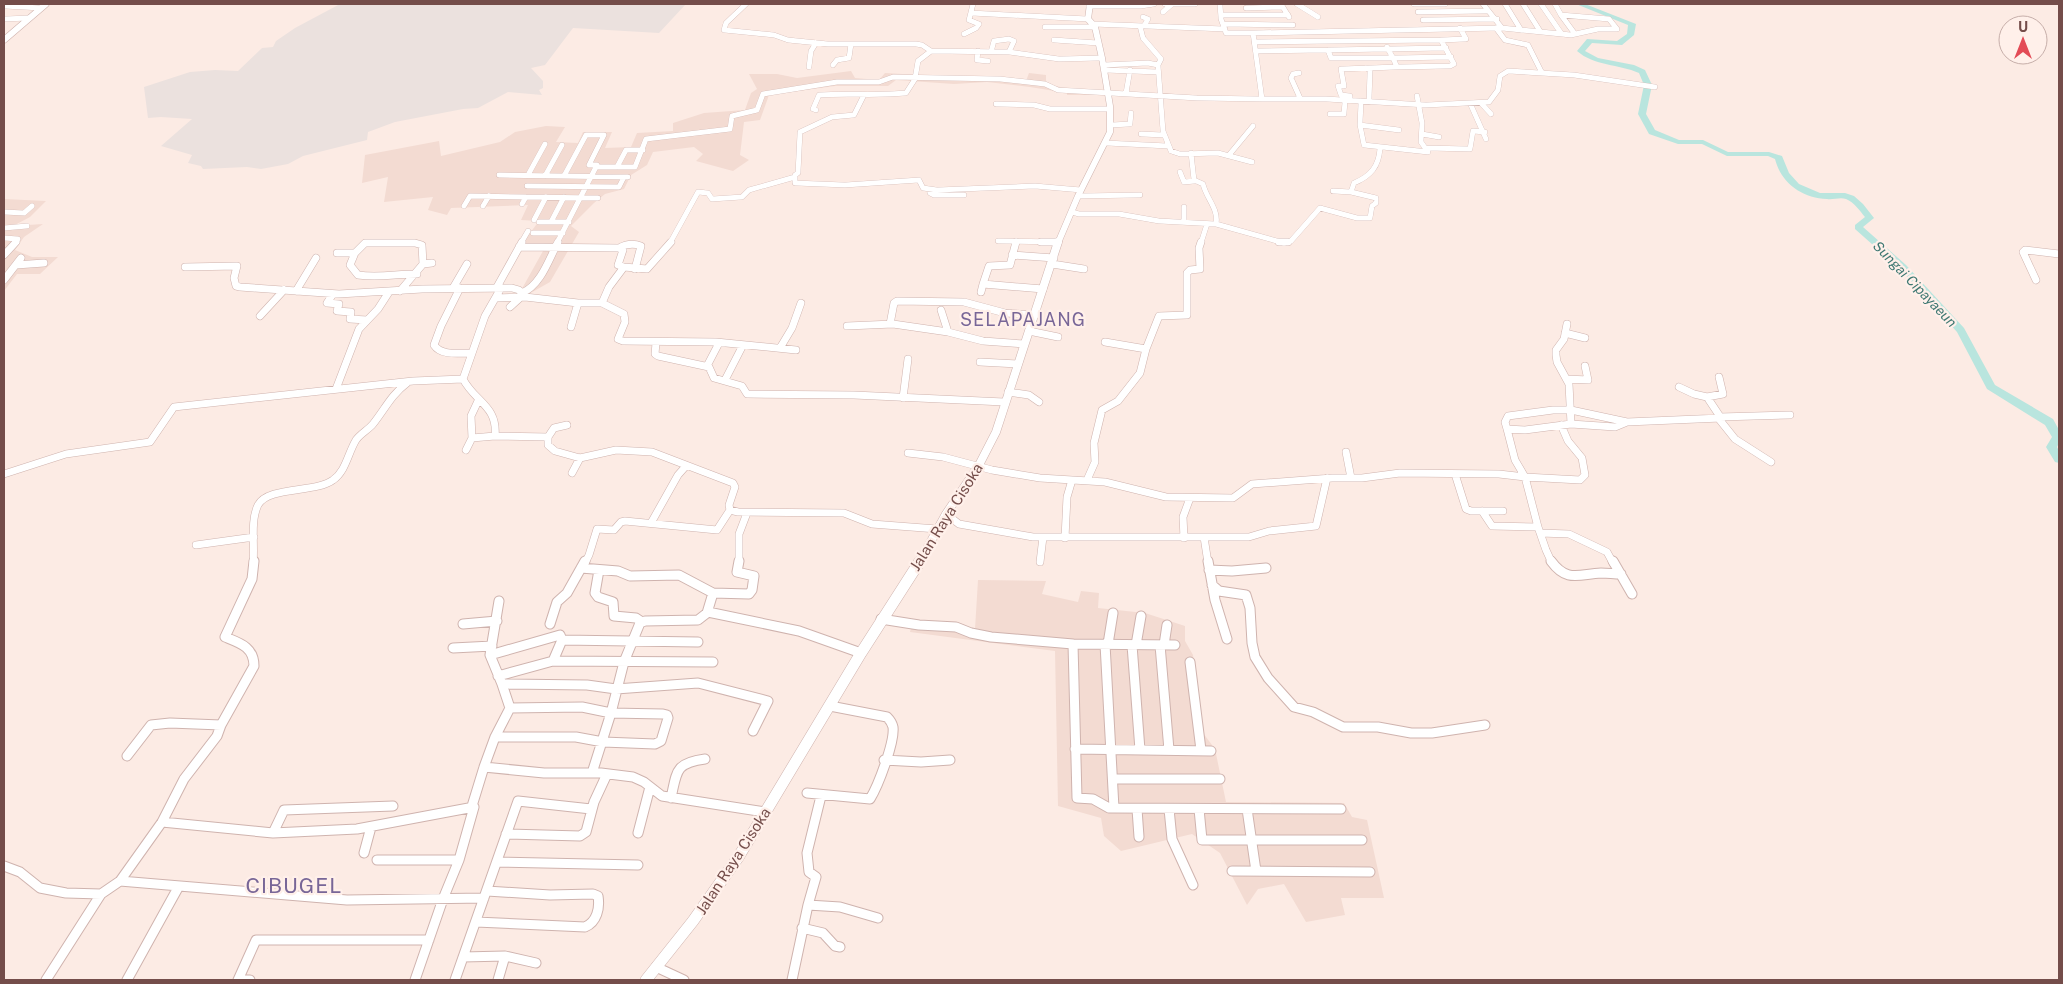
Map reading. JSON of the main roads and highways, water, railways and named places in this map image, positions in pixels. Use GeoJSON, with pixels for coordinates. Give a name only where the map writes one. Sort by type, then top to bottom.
{"type":"FeatureCollection","features":[{"type":"Feature","properties":{"kind":"waterway","name":"Sungai Cipayaeun"},"geometry":{"type":"LineString","coordinates":[[1579,4],[1632,24],[1630,35],[1619,43],[1590,41],[1581,51],[1596,60],[1631,67],[1642,72],[1648,85],[1642,114],[1652,132],[1678,142],[1703,142],[1727,154],[1769,154],[1779,158],[1785,174],[1796,186],[1803,190],[1819,196],[1845,195],[1858,203],[1870,218],[1858,227],[1903,267],[1961,330],[1991,387],[2049,422],[2058,437],[2051,447],[2059,459]]}},
{"type":"Feature","properties":{"kind":"district","name":"SELAPAJANG"},"geometry":{"type":"Point","coordinates":[1023,319]}},
{"type":"Feature","properties":{"kind":"district","name":"CIBUGEL"},"geometry":{"type":"Point","coordinates":[294,885]}}]}
